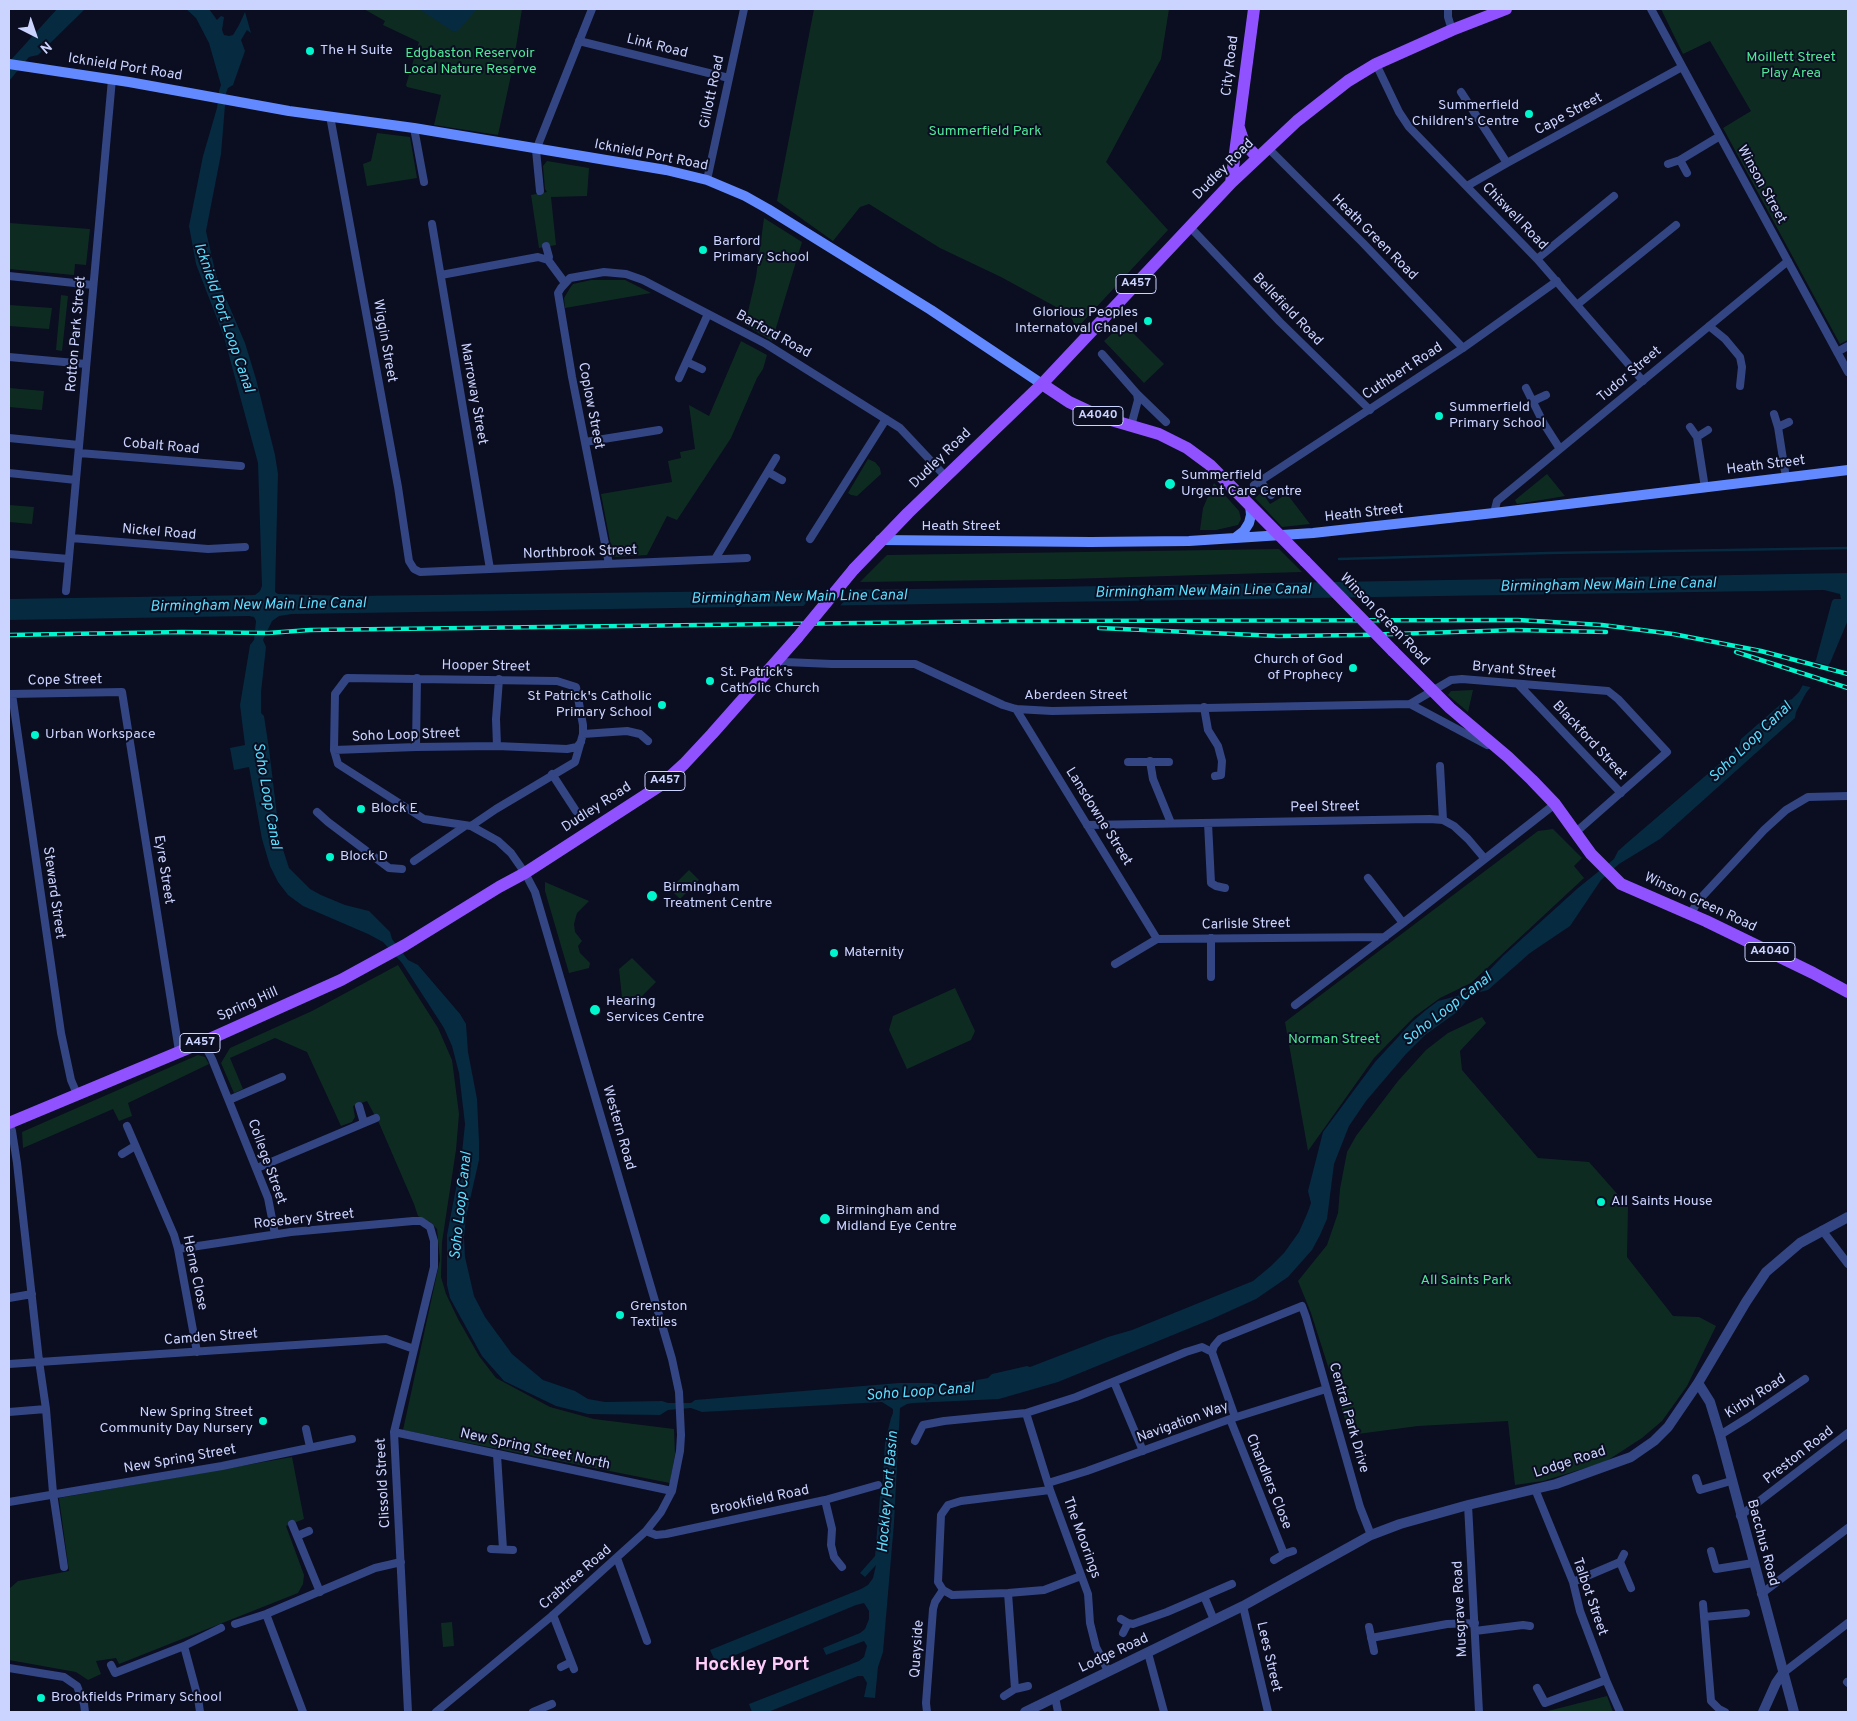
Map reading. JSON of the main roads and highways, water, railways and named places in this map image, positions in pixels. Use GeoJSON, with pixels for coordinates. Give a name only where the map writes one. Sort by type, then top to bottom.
{"type":"FeatureCollection","features":[{"type":"Feature","properties":{"kind":"main road","name":"City Road"},"geometry":{"type":"LineString","coordinates":[[1230,183],[1254,9]]}},
{"type":"Feature","properties":{"kind":"main road","name":"Dudley Road"},"geometry":{"type":"LineString","coordinates":[[387,956],[499,886],[525,873],[661,785],[684,764],[778,660],[880,540],[1042,384],[1230,183],[1267,147],[1322,100],[1376,64],[1452,30],[1506,9]]}},
{"type":"Feature","properties":{"kind":"main road","name":"Icknield Port Road"},"geometry":{"type":"LineString","coordinates":[[9,64],[112,79],[212,98],[414,128],[536,150],[666,170],[708,180],[745,196],[785,220],[931,310],[1042,384]]}},
{"type":"Feature","properties":{"kind":"main road"},"geometry":{"type":"LineString","coordinates":[[1239,126],[1244,143],[1257,157]]}},
{"type":"Feature","properties":{"kind":"main road","name":"Winson Green Road"},"geometry":{"type":"LineString","coordinates":[[1042,384],[1068,402],[1101,417],[1159,434],[1186,448],[1210,465],[1450,708],[1508,757],[1555,804],[1590,854],[1620,883],[1813,972],[1848,991]]}},
{"type":"Feature","properties":{"kind":"main road","name":"Heath Street"},"geometry":{"type":"LineString","coordinates":[[880,540],[1091,542],[1189,541],[1235,538],[1362,528],[1848,470]]}},
{"type":"Feature","properties":{"kind":"main road"},"geometry":{"type":"LineString","coordinates":[[1235,538],[1244,531],[1249,523],[1251,515],[1250,505]]}},
{"type":"Feature","properties":{"kind":"main road","name":"Spring Hill"},"geometry":{"type":"LineString","coordinates":[[9,1123],[204,1042],[341,980],[387,956]]}},
{"type":"Feature","properties":{"kind":"water"},"geometry":{"type":"Polygon","coordinates":[[[57,9],[85,9],[38,55],[29,57],[9,81],[9,62],[57,9]]]}},
{"type":"Feature","properties":{"kind":"water"},"geometry":{"type":"Polygon","coordinates":[[[186,9],[209,9],[217,20],[221,16],[224,17],[222,30],[224,35],[229,36],[233,35],[245,12],[251,33],[247,30],[241,40],[245,51],[233,85],[228,88],[226,93],[221,154],[206,231],[216,275],[245,343],[275,455],[278,474],[275,592],[278,594],[351,596],[989,588],[1848,573],[1848,620],[1830,663],[1806,693],[1796,712],[1795,718],[1660,839],[1619,864],[1601,880],[1570,926],[1530,953],[1488,990],[1476,993],[1468,999],[1457,1012],[1425,1035],[1406,1054],[1366,1101],[1349,1126],[1334,1164],[1327,1219],[1312,1250],[1288,1277],[1256,1299],[1058,1382],[999,1399],[913,1403],[900,1408],[894,1523],[883,1652],[878,1667],[875,1698],[864,1697],[867,1683],[863,1676],[858,1676],[768,1712],[752,1712],[749,1704],[859,1661],[864,1657],[867,1646],[864,1641],[826,1655],[823,1648],[860,1633],[865,1629],[869,1619],[869,1611],[864,1603],[716,1663],[710,1650],[868,1585],[873,1578],[876,1565],[865,1577],[860,1573],[875,1556],[885,1442],[893,1409],[882,1402],[702,1412],[691,1408],[668,1410],[660,1415],[588,1414],[556,1406],[504,1381],[482,1356],[450,1298],[447,1285],[447,1235],[461,1162],[465,1124],[459,1073],[452,1046],[444,1028],[402,963],[383,942],[303,906],[288,895],[278,882],[270,866],[262,839],[249,767],[234,770],[230,748],[245,745],[240,705],[250,645],[254,640],[256,621],[254,617],[9,620],[9,599],[255,595],[262,586],[258,463],[224,337],[196,264],[189,226],[203,156],[217,108],[221,85],[209,43],[196,18],[186,9]],[[1824,590],[292,614],[279,616],[272,621],[263,640],[266,647],[261,692],[261,713],[264,716],[269,749],[280,840],[289,868],[310,889],[321,895],[345,905],[369,911],[390,932],[392,939],[408,960],[418,965],[460,1014],[466,1024],[468,1052],[477,1099],[479,1160],[466,1217],[465,1257],[474,1296],[485,1317],[512,1354],[543,1380],[575,1391],[588,1399],[605,1402],[662,1401],[668,1403],[691,1403],[695,1400],[899,1383],[930,1383],[943,1386],[988,1378],[992,1374],[1027,1366],[1030,1367],[1108,1337],[1132,1330],[1253,1281],[1271,1266],[1284,1253],[1299,1232],[1307,1214],[1311,1203],[1308,1191],[1323,1132],[1375,1062],[1412,1022],[1426,1010],[1438,1001],[1464,994],[1473,987],[1503,956],[1578,888],[1614,859],[1618,851],[1739,747],[1741,739],[1782,703],[1792,699],[1799,692],[1816,660],[1832,601],[1834,599],[1841,599],[1840,594],[1824,590]]]}},
{"type":"Feature","properties":{"kind":"water"},"geometry":{"type":"Polygon","coordinates":[[[419,9],[477,9],[459,30],[454,32],[419,9]]]}},
{"type":"Feature","properties":{"kind":"waterway"},"geometry":{"type":"LineString","coordinates":[[1339,559],[1848,548]]}},
{"type":"Feature","properties":{"kind":"railway"},"geometry":{"type":"LineString","coordinates":[[9,635],[182,632],[268,633],[310,630],[1014,621],[1518,620],[1602,625],[1673,634],[1761,651],[1848,674]]}},
{"type":"Feature","properties":{"kind":"railway"},"geometry":{"type":"LineString","coordinates":[[1099,628],[1278,636],[1517,630],[1606,632]]}},
{"type":"Feature","properties":{"kind":"railway"},"geometry":{"type":"LineString","coordinates":[[1736,652],[1848,688]]}},
{"type":"Feature","properties":{"kind":"place","name":"The H Suite"},"geometry":{"type":"Point","coordinates":[310,51]}},
{"type":"Feature","properties":{"kind":"place","name":"Summerfield Children's Centre"},"geometry":{"type":"Point","coordinates":[1529,114]}},
{"type":"Feature","properties":{"kind":"place","name":"Barford Primary School"},"geometry":{"type":"Point","coordinates":[703,250]}},
{"type":"Feature","properties":{"kind":"place","name":"Glorious Peoples Internatoval Chapel"},"geometry":{"type":"Point","coordinates":[1148,321]}},
{"type":"Feature","properties":{"kind":"place","name":"Summerfield Primary School"},"geometry":{"type":"Point","coordinates":[1439,416]}},
{"type":"Feature","properties":{"kind":"place","name":"Summerfield Urgent Care Centre"},"geometry":{"type":"Point","coordinates":[1170,484]}},
{"type":"Feature","properties":{"kind":"place","name":"Church of God of Prophecy"},"geometry":{"type":"Point","coordinates":[1353,668]}},
{"type":"Feature","properties":{"kind":"place","name":"St. Patrick's Catholic Church"},"geometry":{"type":"Point","coordinates":[710,681]}},
{"type":"Feature","properties":{"kind":"place","name":"St Patrick's Catholic Primary School"},"geometry":{"type":"Point","coordinates":[662,705]}},
{"type":"Feature","properties":{"kind":"place","name":"Urban Workspace"},"geometry":{"type":"Point","coordinates":[35,735]}},
{"type":"Feature","properties":{"kind":"place","name":"Block E"},"geometry":{"type":"Point","coordinates":[361,809]}},
{"type":"Feature","properties":{"kind":"place","name":"Block D"},"geometry":{"type":"Point","coordinates":[330,857]}},
{"type":"Feature","properties":{"kind":"place","name":"Birmingham Treatment Centre"},"geometry":{"type":"Point","coordinates":[652,896]}},
{"type":"Feature","properties":{"kind":"place","name":"Maternity"},"geometry":{"type":"Point","coordinates":[834,953]}},
{"type":"Feature","properties":{"kind":"place","name":"Hearing Services Centre"},"geometry":{"type":"Point","coordinates":[595,1010]}},
{"type":"Feature","properties":{"kind":"place","name":"All Saints House"},"geometry":{"type":"Point","coordinates":[1601,1202]}},
{"type":"Feature","properties":{"kind":"place","name":"Birmingham and Midland Eye Centre"},"geometry":{"type":"Point","coordinates":[825,1219]}},
{"type":"Feature","properties":{"kind":"place","name":"Grenston Textiles"},"geometry":{"type":"Point","coordinates":[620,1315]}},
{"type":"Feature","properties":{"kind":"place","name":"New Spring Street Community Day Nursery"},"geometry":{"type":"Point","coordinates":[263,1421]}},
{"type":"Feature","properties":{"kind":"place","name":"Brookfields Primary School"},"geometry":{"type":"Point","coordinates":[41,1698]}},
{"type":"Feature","properties":{"kind":"district","name":"Hockley Port"},"geometry":{"type":"Point","coordinates":[752,1666]}},
{"type":"Feature","properties":{"kind":"park label","name":"Edgbaston Reservoir Local Nature Reserve"},"geometry":{"type":"Point","coordinates":[470,62]}},
{"type":"Feature","properties":{"kind":"park label","name":"Moillett Street Play Area"},"geometry":{"type":"Point","coordinates":[1791,66]}},
{"type":"Feature","properties":{"kind":"park label","name":"Summerfield Park"},"geometry":{"type":"Point","coordinates":[985,132]}},
{"type":"Feature","properties":{"kind":"park label","name":"Norman Street"},"geometry":{"type":"Point","coordinates":[1334,1040]}},
{"type":"Feature","properties":{"kind":"park label","name":"All Saints Park"},"geometry":{"type":"Point","coordinates":[1466,1281]}},
{"type":"Feature","properties":{"kind":"water label","name":"Icknield Port Loop Canal"},"geometry":{"type":"Point","coordinates":[223,318]}},
{"type":"Feature","properties":{"kind":"water label","name":"Birmingham New Main Line Canal"},"geometry":{"type":"Point","coordinates":[1608,586]}},
{"type":"Feature","properties":{"kind":"water label","name":"Birmingham New Main Line Canal"},"geometry":{"type":"Point","coordinates":[1203,592]}},
{"type":"Feature","properties":{"kind":"water label","name":"Birmingham New Main Line Canal"},"geometry":{"type":"Point","coordinates":[799,598]}},
{"type":"Feature","properties":{"kind":"water label","name":"Birmingham New Main Line Canal"},"geometry":{"type":"Point","coordinates":[258,606]}},
{"type":"Feature","properties":{"kind":"water label","name":"Soho Loop Canal"},"geometry":{"type":"Point","coordinates":[1751,743]}},
{"type":"Feature","properties":{"kind":"water label","name":"Soho Loop Canal"},"geometry":{"type":"Point","coordinates":[266,796]}},
{"type":"Feature","properties":{"kind":"water label","name":"Soho Loop Canal"},"geometry":{"type":"Point","coordinates":[1448,1010]}},
{"type":"Feature","properties":{"kind":"water label","name":"Soho Loop Canal"},"geometry":{"type":"Point","coordinates":[462,1206]}},
{"type":"Feature","properties":{"kind":"water label","name":"Soho Loop Canal"},"geometry":{"type":"Point","coordinates":[920,1393]}},
{"type":"Feature","properties":{"kind":"water label","name":"Hockley Port Basin"},"geometry":{"type":"Point","coordinates":[889,1492]}}]}
